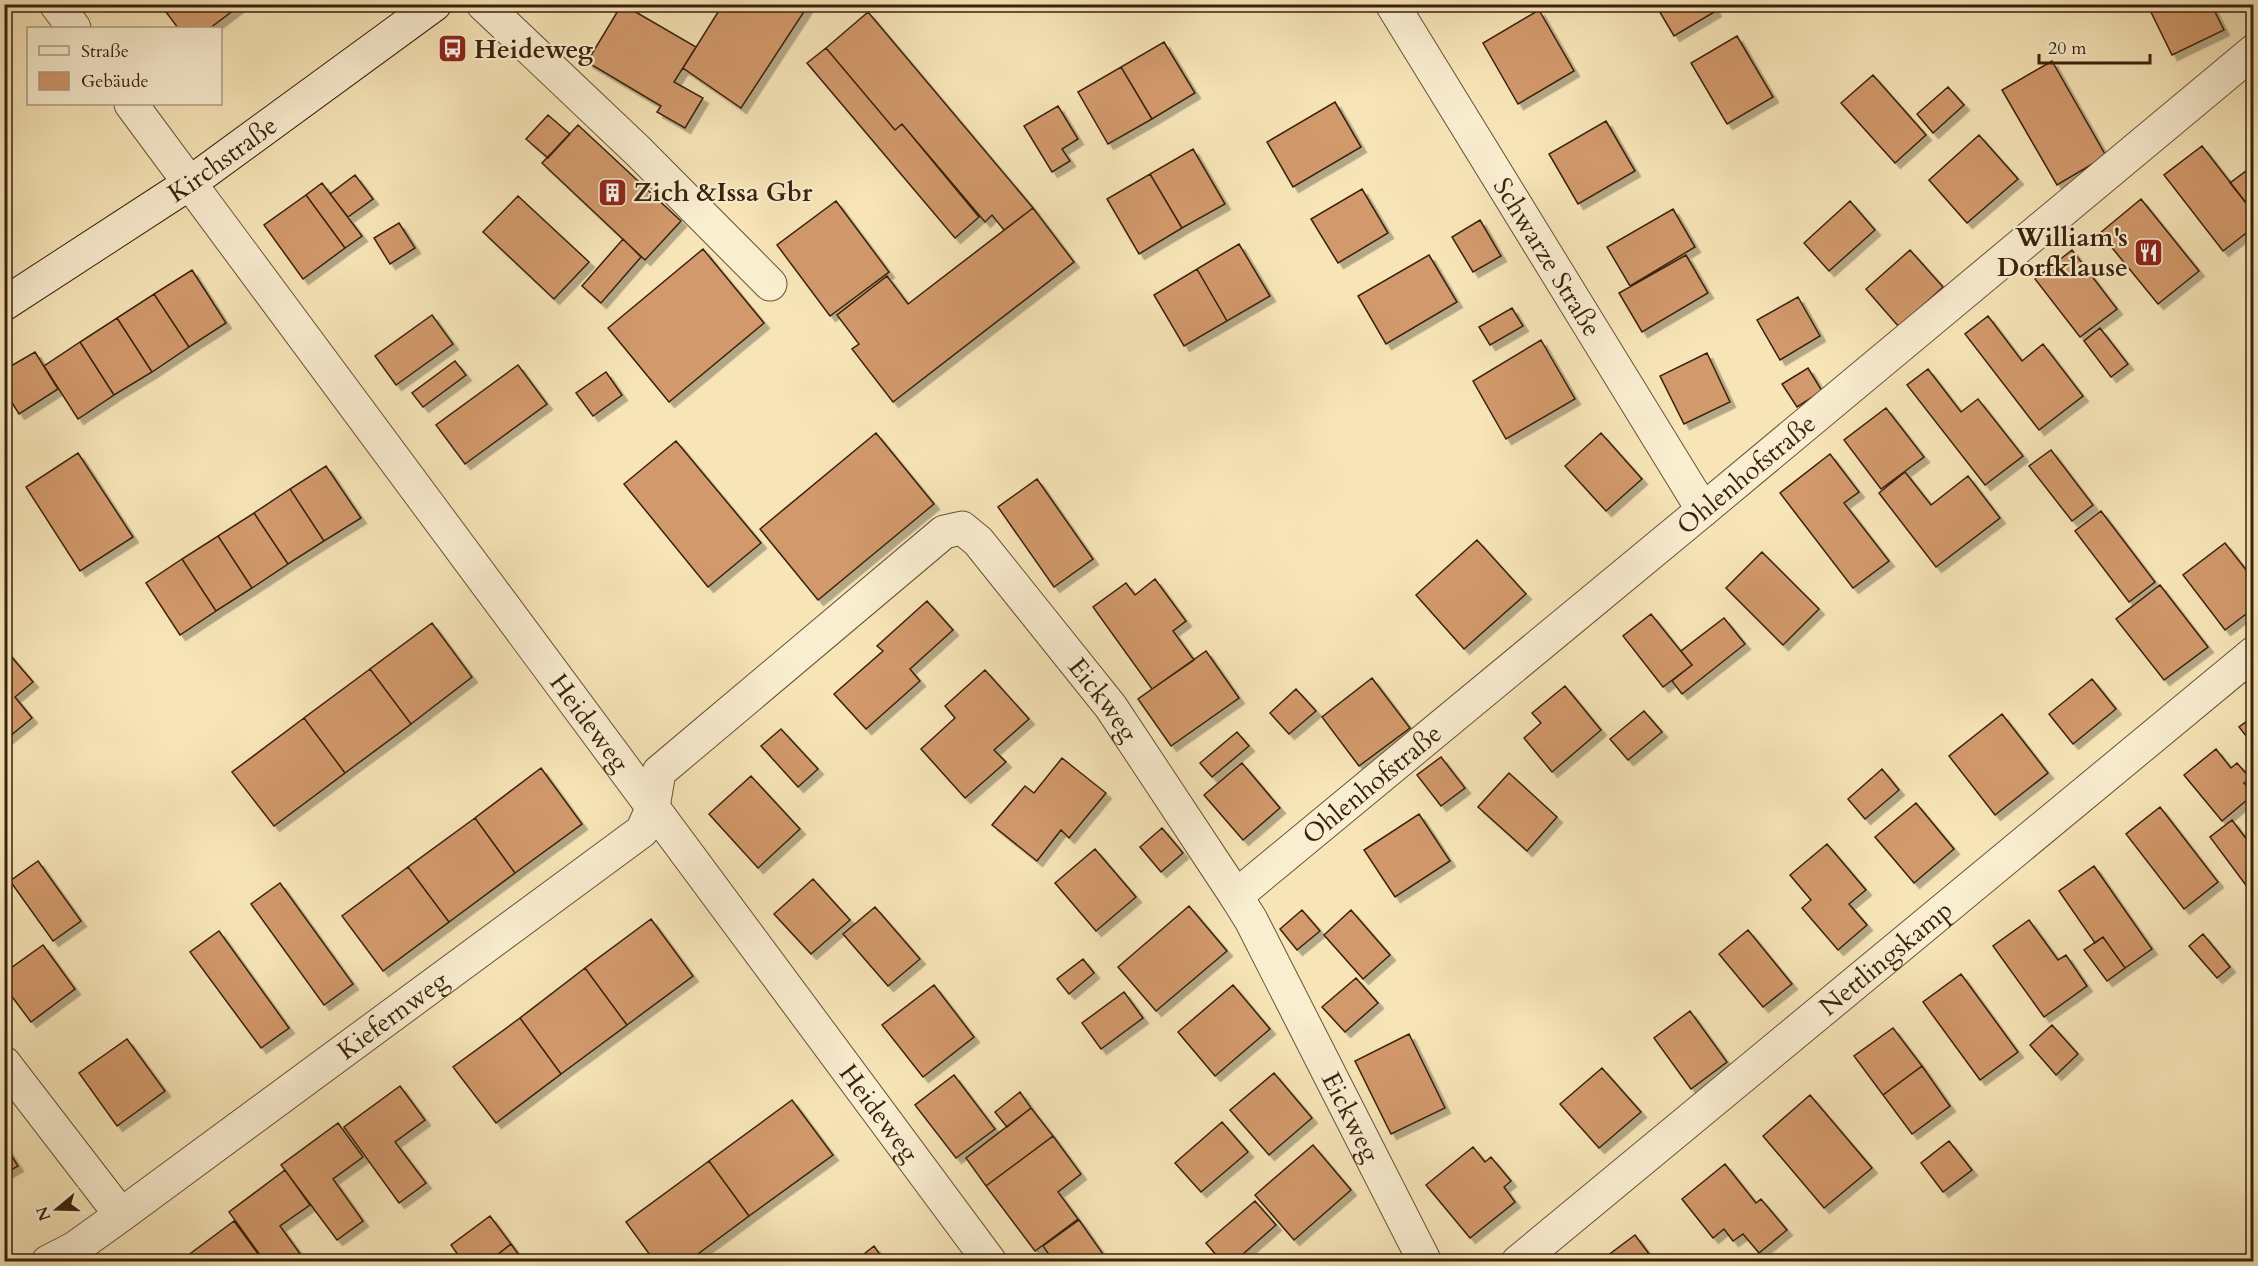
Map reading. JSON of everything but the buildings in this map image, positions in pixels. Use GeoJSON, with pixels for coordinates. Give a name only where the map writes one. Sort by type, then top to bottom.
{"type":"FeatureCollection","features":[{"type":"Feature","properties":{"kind":"street"},"geometry":{"type":"LineString","coordinates":[[56,4],[73,27]]}},
{"type":"Feature","properties":{"kind":"street","name":"Kirchstraße"},"geometry":{"type":"LineString","coordinates":[[4,303],[190,183],[435,4]]}},
{"type":"Feature","properties":{"kind":"street"},"geometry":{"type":"LineString","coordinates":[[483,4],[639,152],[770,284]]}},
{"type":"Feature","properties":{"kind":"street","name":"Schwarze Straße"},"geometry":{"type":"LineString","coordinates":[[1392,4],[1703,510]]}},
{"type":"Feature","properties":{"kind":"street","name":"Ohlenhofstraße"},"geometry":{"type":"LineString","coordinates":[[1236,896],[2253,51]]}},
{"type":"Feature","properties":{"kind":"street","name":"Heideweg"},"geometry":{"type":"LineString","coordinates":[[132,105],[990,1262]]}},
{"type":"Feature","properties":{"kind":"street","name":"Eickweg"},"geometry":{"type":"LineString","coordinates":[[653,807],[659,772],[944,532],[962,528],[978,541],[1111,707],[1236,896],[1251,920],[1425,1262]]}},
{"type":"Feature","properties":{"kind":"street","name":"Nettlingskamp"},"geometry":{"type":"LineString","coordinates":[[1518,1262],[2253,653]]}},
{"type":"Feature","properties":{"kind":"street","name":"Kiefernweg"},"geometry":{"type":"LineString","coordinates":[[48,1262],[75,1248],[121,1215],[642,831],[653,807]]}},
{"type":"Feature","properties":{"kind":"street"},"geometry":{"type":"LineString","coordinates":[[4,1063],[121,1215]]}},
{"type":"Feature","properties":{"kind":"place","name":"Heideweg"},"geometry":{"type":"Point","coordinates":[453,49]}},
{"type":"Feature","properties":{"kind":"place","name":"Zich &Issa Gbr"},"geometry":{"type":"Point","coordinates":[612,192]}},
{"type":"Feature","properties":{"kind":"place","name":"William's Dorfklause"},"geometry":{"type":"Point","coordinates":[2149,252]}}]}
